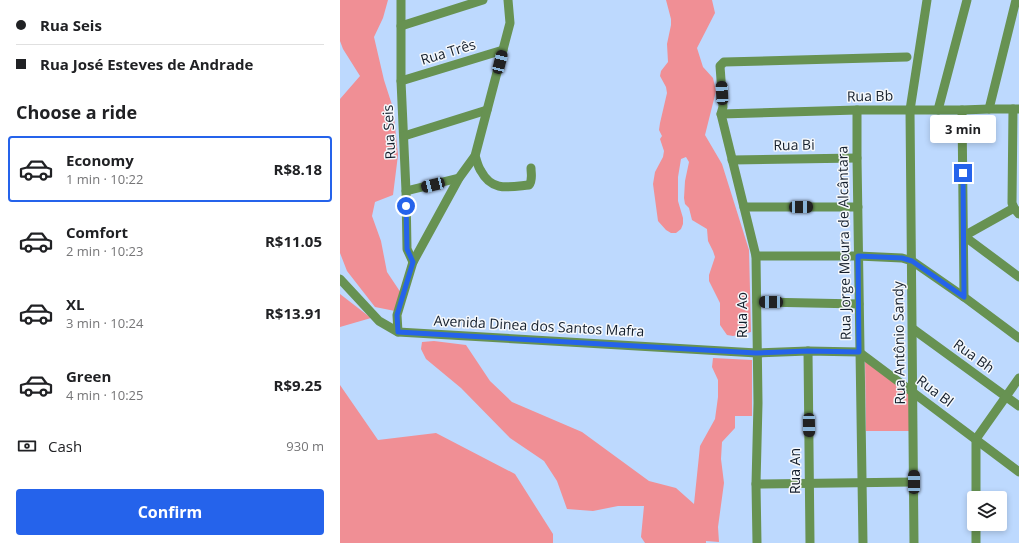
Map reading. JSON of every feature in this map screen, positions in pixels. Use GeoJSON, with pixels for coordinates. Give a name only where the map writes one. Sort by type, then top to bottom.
{"type":"FeatureCollection","features":[{"type":"Feature","properties":{"kind":"street","name":"Rua Seis"},"geometry":{"type":"LineString","coordinates":[[401,0],[401,81],[407,249],[413,262]]}},
{"type":"Feature","properties":{"kind":"street"},"geometry":{"type":"LineString","coordinates":[[401,26],[483,0]]}},
{"type":"Feature","properties":{"kind":"street"},"geometry":{"type":"LineString","coordinates":[[398,332],[397,315],[413,262],[459,178],[475,156],[510,23],[508,0]]}},
{"type":"Feature","properties":{"kind":"street","name":"Rua Antônio Sandy"},"geometry":{"type":"LineString","coordinates":[[914,543],[910,110],[927,0]]}},
{"type":"Feature","properties":{"kind":"street"},"geometry":{"type":"LineString","coordinates":[[938,110],[967,0]]}},
{"type":"Feature","properties":{"kind":"street"},"geometry":{"type":"LineString","coordinates":[[989,109],[1016,0]]}},
{"type":"Feature","properties":{"kind":"street","name":"Rua Três"},"geometry":{"type":"LineString","coordinates":[[401,81],[503,50]]}},
{"type":"Feature","properties":{"kind":"street","name":"Rua Ao"},"geometry":{"type":"LineString","coordinates":[[757,543],[756,484],[758,403],[756,353],[756,256],[721,114],[720,66],[724,62],[907,57]]}},
{"type":"Feature","properties":{"kind":"street"},"geometry":{"type":"LineString","coordinates":[[964,236],[1017,211],[1012,203],[1016,109]]}},
{"type":"Feature","properties":{"kind":"street","name":"Rua Bb"},"geometry":{"type":"LineString","coordinates":[[721,114],[857,110],[1016,109]]}},
{"type":"Feature","properties":{"kind":"street"},"geometry":{"type":"LineString","coordinates":[[404,136],[487,110]]}},
{"type":"Feature","properties":{"kind":"street","name":"Rua Jorge Moura de Alcântara"},"geometry":{"type":"LineString","coordinates":[[857,110],[859,352],[863,543]]}},
{"type":"Feature","properties":{"kind":"street"},"geometry":{"type":"LineString","coordinates":[[962,110],[964,297]]}},
{"type":"Feature","properties":{"kind":"street"},"geometry":{"type":"LineString","coordinates":[[475,156],[480,170],[486,178],[491,183],[499,187],[506,188],[529,185],[532,179],[531,168]]}},
{"type":"Feature","properties":{"kind":"street","name":"Rua Bi"},"geometry":{"type":"LineString","coordinates":[[732,160],[857,158]]}},
{"type":"Feature","properties":{"kind":"street"},"geometry":{"type":"LineString","coordinates":[[406,191],[459,178]]}},
{"type":"Feature","properties":{"kind":"street"},"geometry":{"type":"LineString","coordinates":[[744,207],[858,206]]}},
{"type":"Feature","properties":{"kind":"street"},"geometry":{"type":"LineString","coordinates":[[964,236],[1019,277]]}},
{"type":"Feature","properties":{"kind":"street"},"geometry":{"type":"LineString","coordinates":[[756,256],[858,256],[902,258],[912,261],[1019,338]]}},
{"type":"Feature","properties":{"kind":"street","name":"Avenida Dinea dos Santos Mafra"},"geometry":{"type":"LineString","coordinates":[[340,279],[379,322],[398,332],[756,353]]}},
{"type":"Feature","properties":{"kind":"street"},"geometry":{"type":"LineString","coordinates":[[757,302],[859,304]]}},
{"type":"Feature","properties":{"kind":"street","name":"Rua Bh"},"geometry":{"type":"LineString","coordinates":[[912,329],[1019,406]]}},
{"type":"Feature","properties":{"kind":"street"},"geometry":{"type":"LineString","coordinates":[[756,353],[808,351],[859,352]]}},
{"type":"Feature","properties":{"kind":"street","name":"Rua An"},"geometry":{"type":"LineString","coordinates":[[808,351],[810,543]]}},
{"type":"Feature","properties":{"kind":"street","name":"Rua Bl"},"geometry":{"type":"LineString","coordinates":[[859,352],[1019,472]]}},
{"type":"Feature","properties":{"kind":"street"},"geometry":{"type":"LineString","coordinates":[[976,491],[976,439],[1019,378]]}},
{"type":"Feature","properties":{"kind":"street"},"geometry":{"type":"LineString","coordinates":[[756,484],[914,482]]}},
{"type":"Feature","properties":{"kind":"street"},"geometry":{"type":"LineString","coordinates":[[976,531],[976,543]]}},
{"type":"Feature","properties":{"kind":"shaded area"},"geometry":{"type":"Polygon","coordinates":[[[340,0],[388,0],[383,18],[374,37],[384,80],[393,108],[398,155],[393,195],[375,202],[372,216],[381,241],[387,272],[401,293],[395,311],[375,307],[347,271],[340,253],[340,99],[360,76],[343,49],[340,41],[340,0]]]}},
{"type":"Feature","properties":{"kind":"shaded area"},"geometry":{"type":"Polygon","coordinates":[[[666,0],[712,0],[715,13],[697,48],[703,67],[713,78],[716,91],[705,135],[722,164],[749,250],[751,332],[733,336],[727,335],[720,325],[720,303],[709,281],[709,275],[715,257],[708,241],[707,229],[692,220],[689,208],[685,204],[685,181],[689,162],[686,157],[681,159],[678,177],[678,201],[683,218],[681,229],[676,233],[671,233],[658,221],[653,184],[655,172],[663,157],[664,151],[660,139],[662,136],[659,130],[667,93],[666,87],[660,76],[661,71],[668,62],[667,44],[671,25],[666,0]]]}},
{"type":"Feature","properties":{"kind":"shaded area"},"geometry":{"type":"Polygon","coordinates":[[[340,294],[371,318],[340,327],[340,294]]]}},
{"type":"Feature","properties":{"kind":"shaded area"},"geometry":{"type":"Polygon","coordinates":[[[434,341],[466,345],[490,381],[512,402],[582,432],[649,481],[676,488],[694,504],[700,446],[715,419],[718,397],[718,380],[712,367],[713,358],[752,360],[752,416],[735,416],[735,428],[722,442],[721,459],[724,483],[718,527],[719,542],[645,543],[641,537],[644,506],[618,506],[593,511],[567,509],[557,481],[544,461],[510,438],[461,388],[426,359],[421,349],[422,342],[434,341]]]}},
{"type":"Feature","properties":{"kind":"shaded area"},"geometry":{"type":"Polygon","coordinates":[[[865,358],[909,390],[910,431],[866,431],[865,358]]]}},
{"type":"Feature","properties":{"kind":"shaded area"},"geometry":{"type":"Polygon","coordinates":[[[340,385],[378,440],[436,433],[515,474],[553,534],[553,543],[340,543],[340,385]]]}},
{"type":"Feature","properties":{"kind":"route"},"geometry":{"type":"LineString","coordinates":[[406,206],[407,249],[413,262],[397,315],[398,332],[756,353],[808,351],[859,352],[858,256],[902,258],[912,261],[964,297],[963,173]]}}]}
